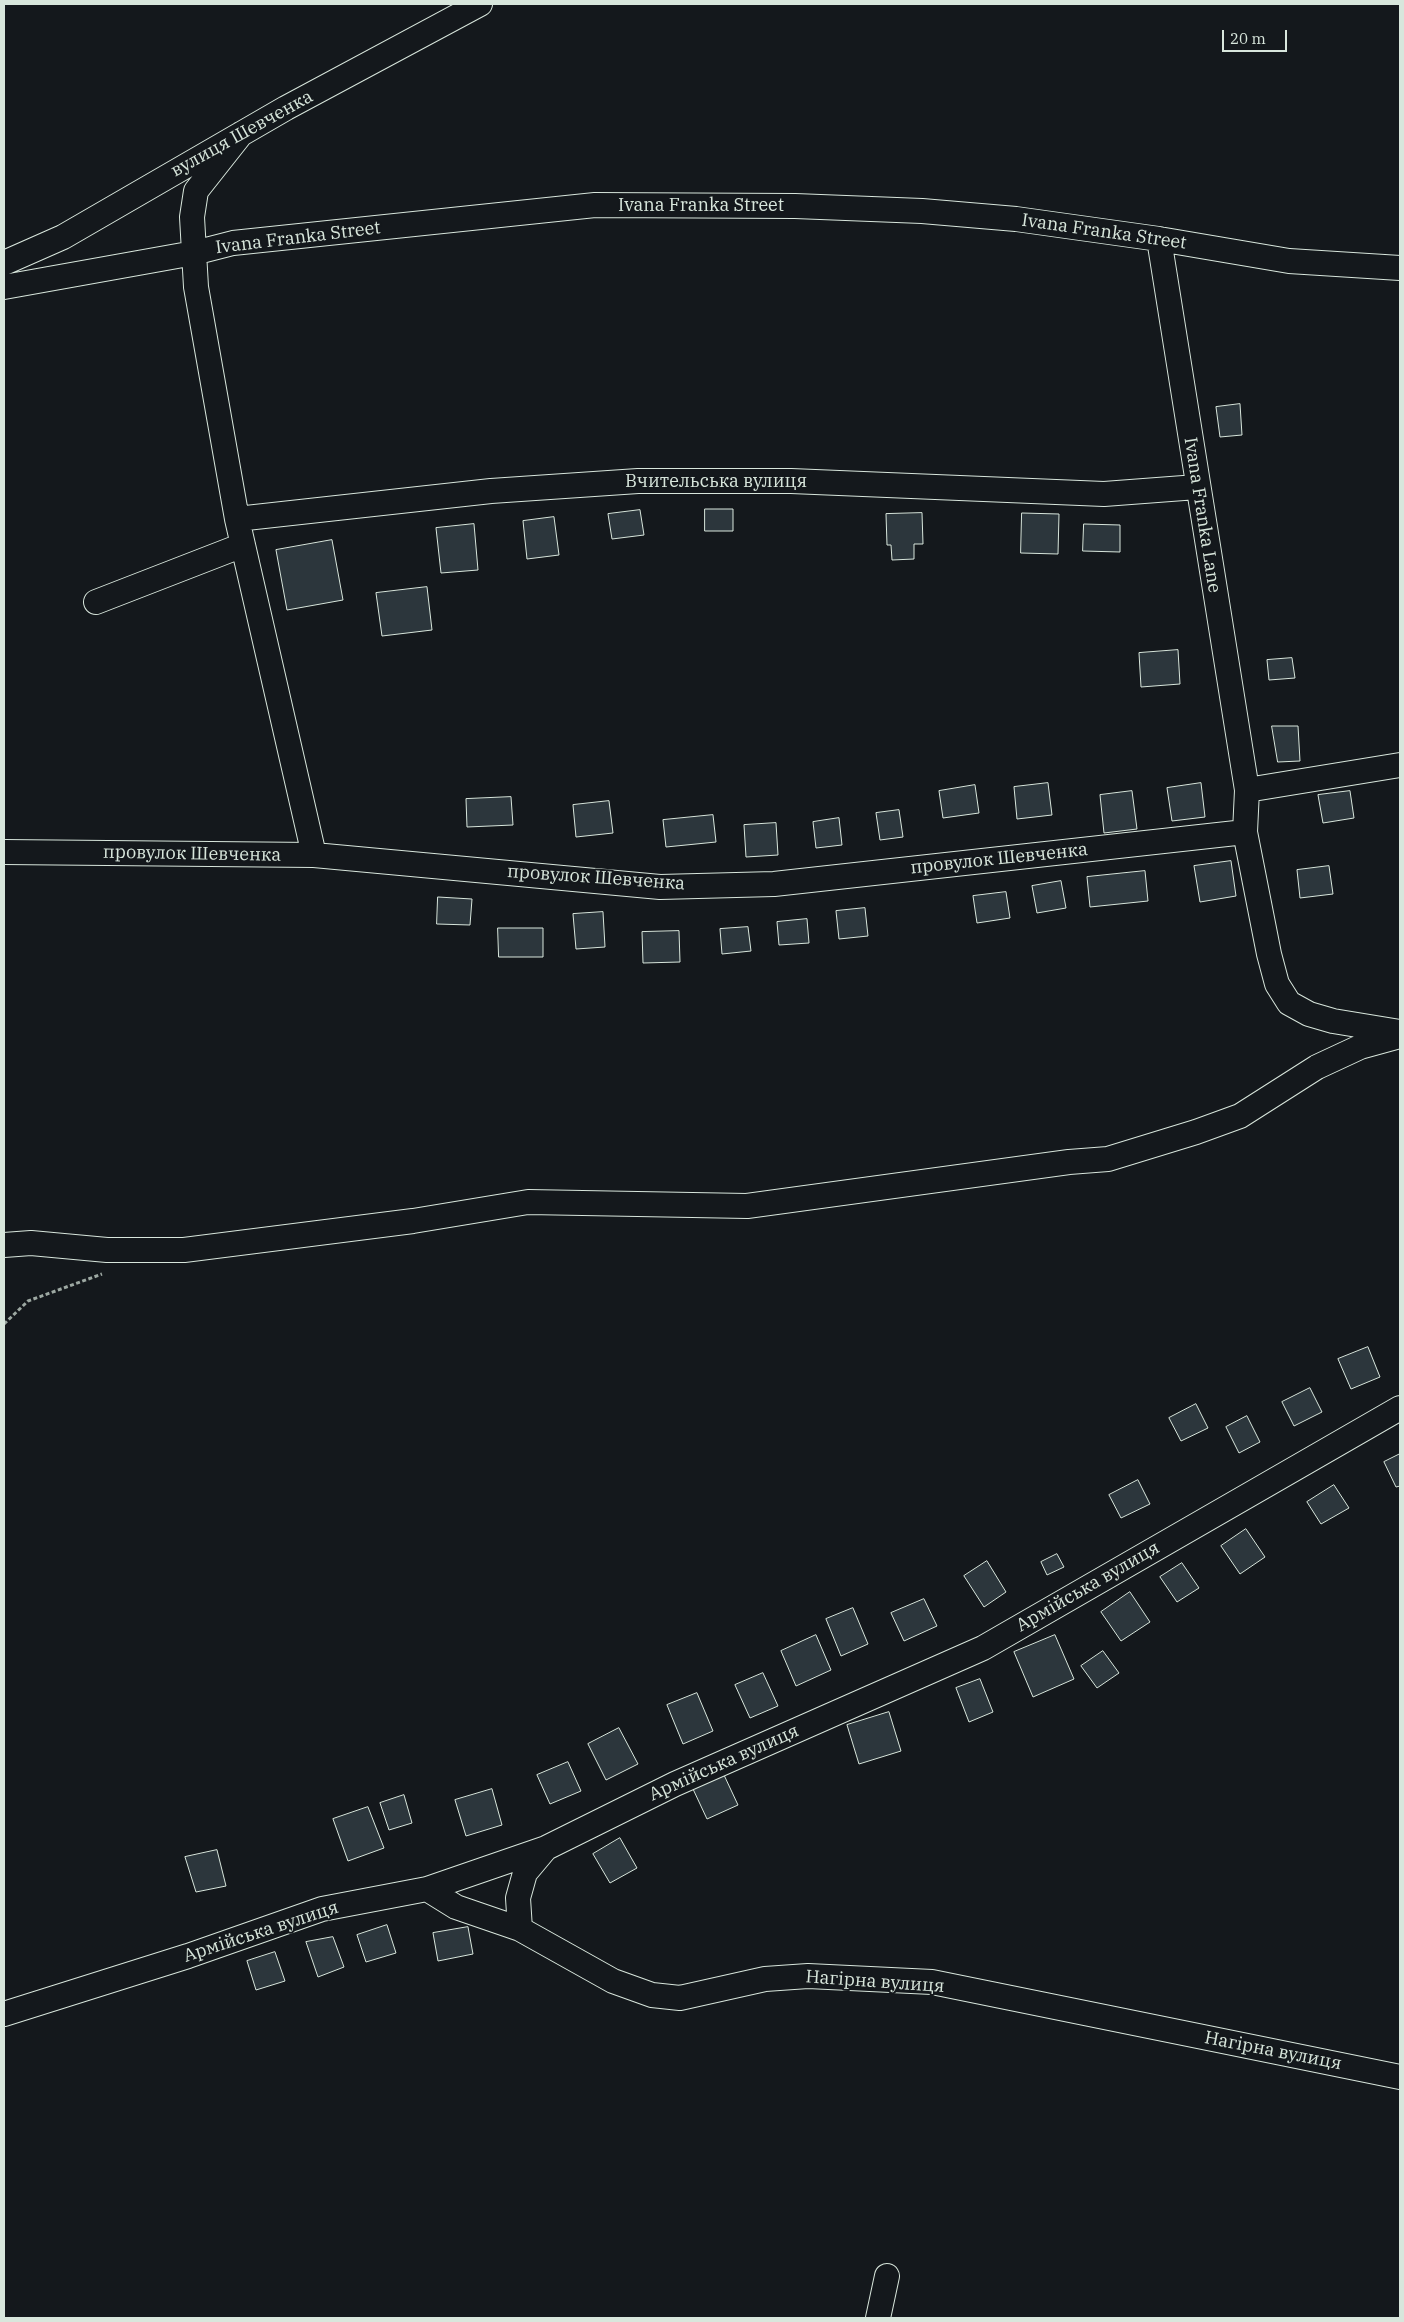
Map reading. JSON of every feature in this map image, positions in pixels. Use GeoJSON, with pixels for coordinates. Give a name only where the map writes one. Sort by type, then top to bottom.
{"type":"FeatureCollection","features":[{"type":"Feature","properties":{"kind":"street","name":"вулиця Шевченка"},"geometry":{"type":"LineString","coordinates":[[4,263],[62,237],[241,134],[480,4]]}},
{"type":"Feature","properties":{"kind":"street"},"geometry":{"type":"LineString","coordinates":[[241,134],[196,191],[192,217],[196,287],[237,519],[314,855]]}},
{"type":"Feature","properties":{"kind":"street","name":"Ivana Franka Street"},"geometry":{"type":"LineString","coordinates":[[4,287],[194,253],[233,243],[595,205],[795,206],[922,211],[1016,219],[1159,239],[1289,261],[1400,268]]}},
{"type":"Feature","properties":{"kind":"street","name":"Ivana Franka Lane"},"geometry":{"type":"LineString","coordinates":[[1159,239],[1197,487],[1247,790],[1245,832],[1269,954],[1277,984],[1289,1003],[1310,1014],[1333,1021],[1400,1032]]}},
{"type":"Feature","properties":{"kind":"street","name":"Вчительська вулиця"},"geometry":{"type":"LineString","coordinates":[[237,519],[491,491],[638,481],[791,481],[1104,494],[1197,487]]}},
{"type":"Feature","properties":{"kind":"street"},"geometry":{"type":"LineString","coordinates":[[96,602],[243,545]]}},
{"type":"Feature","properties":{"kind":"street"},"geometry":{"type":"LineString","coordinates":[[1247,790],[1400,765]]}},
{"type":"Feature","properties":{"kind":"street","name":"провулок Шевченка"},"geometry":{"type":"LineString","coordinates":[[4,852],[314,855],[660,887],[774,884],[1245,832]]}},
{"type":"Feature","properties":{"kind":"street"},"geometry":{"type":"LineString","coordinates":[[4,1245],[31,1243],[107,1250],[184,1250],[413,1221],[528,1202],[747,1206],[1069,1162],[1108,1159],[1196,1132],[1240,1116],[1317,1067],[1360,1048],[1400,1036]]}},
{"type":"Feature","properties":{"kind":"street","name":"Армійська вулиця"},"geometry":{"type":"LineString","coordinates":[[4,2014],[188,1956],[322,1909],[427,1889],[546,1848],[676,1784],[983,1648],[1400,1408]]}},
{"type":"Feature","properties":{"kind":"street"},"geometry":{"type":"LineString","coordinates":[[520,1929],[518,1898],[525,1874],[546,1848]]}},
{"type":"Feature","properties":{"kind":"street","name":"Нагірна вулиця"},"geometry":{"type":"LineString","coordinates":[[427,1889],[456,1906],[520,1929],[613,1981],[652,1995],[680,1998],[765,1979],[808,1976],[932,1982],[1400,2077]]}},
{"type":"Feature","properties":{"kind":"street"},"geometry":{"type":"LineString","coordinates":[[878,2318],[887,2276]]}},
{"type":"Feature","properties":{"kind":"path"},"geometry":{"type":"LineString","coordinates":[[4,1324],[28,1301],[108,1272]]}},
{"type":"Feature","properties":{"kind":"building"},"geometry":{"type":"Polygon","coordinates":[[[1240,404],[1242,435],[1220,437],[1216,407],[1240,404]]]}},
{"type":"Feature","properties":{"kind":"building"},"geometry":{"type":"Polygon","coordinates":[[[705,509],[733,509],[733,531],[705,531],[705,509]]]}},
{"type":"Feature","properties":{"kind":"building"},"geometry":{"type":"Polygon","coordinates":[[[640,510],[644,535],[612,539],[608,514],[640,510]]]}},
{"type":"Feature","properties":{"kind":"building"},"geometry":{"type":"Polygon","coordinates":[[[922,513],[923,544],[914,544],[914,559],[892,560],[891,545],[887,545],[886,514],[922,513]]]}},
{"type":"Feature","properties":{"kind":"building"},"geometry":{"type":"Polygon","coordinates":[[[1022,513],[1059,514],[1058,554],[1021,553],[1022,513]]]}},
{"type":"Feature","properties":{"kind":"building"},"geometry":{"type":"Polygon","coordinates":[[[554,517],[559,555],[527,559],[523,521],[554,517]]]}},
{"type":"Feature","properties":{"kind":"building"},"geometry":{"type":"Polygon","coordinates":[[[474,524],[478,570],[441,573],[436,528],[474,524]]]}},
{"type":"Feature","properties":{"kind":"building"},"geometry":{"type":"Polygon","coordinates":[[[1084,524],[1120,525],[1120,552],[1083,551],[1084,524]]]}},
{"type":"Feature","properties":{"kind":"building"},"geometry":{"type":"Polygon","coordinates":[[[332,540],[343,600],[287,610],[276,550],[332,540]]]}},
{"type":"Feature","properties":{"kind":"building"},"geometry":{"type":"Polygon","coordinates":[[[427,587],[432,630],[382,636],[376,593],[427,587]]]}},
{"type":"Feature","properties":{"kind":"building"},"geometry":{"type":"Polygon","coordinates":[[[1178,650],[1180,684],[1141,687],[1139,653],[1178,650]]]}},
{"type":"Feature","properties":{"kind":"building"},"geometry":{"type":"Polygon","coordinates":[[[1292,658],[1295,678],[1269,680],[1267,660],[1292,658]]]}},
{"type":"Feature","properties":{"kind":"building"},"geometry":{"type":"Polygon","coordinates":[[[1272,726],[1298,726],[1300,761],[1278,762],[1272,726]]]}},
{"type":"Feature","properties":{"kind":"building"},"geometry":{"type":"Polygon","coordinates":[[[1048,783],[1052,815],[1017,819],[1014,787],[1048,783]]]}},
{"type":"Feature","properties":{"kind":"building"},"geometry":{"type":"Polygon","coordinates":[[[1201,783],[1205,817],[1172,821],[1167,788],[1201,783]]]}},
{"type":"Feature","properties":{"kind":"building"},"geometry":{"type":"Polygon","coordinates":[[[975,785],[979,813],[943,818],[939,791],[975,785]]]}},
{"type":"Feature","properties":{"kind":"building"},"geometry":{"type":"Polygon","coordinates":[[[1132,791],[1137,829],[1104,833],[1100,795],[1132,791]]]}},
{"type":"Feature","properties":{"kind":"building"},"geometry":{"type":"Polygon","coordinates":[[[1350,791],[1354,818],[1323,823],[1318,795],[1350,791]]]}},
{"type":"Feature","properties":{"kind":"building"},"geometry":{"type":"Polygon","coordinates":[[[511,797],[513,825],[467,827],[466,799],[511,797]]]}},
{"type":"Feature","properties":{"kind":"building"},"geometry":{"type":"Polygon","coordinates":[[[609,801],[613,833],[576,837],[573,805],[609,801]]]}},
{"type":"Feature","properties":{"kind":"building"},"geometry":{"type":"Polygon","coordinates":[[[899,810],[903,837],[880,840],[876,813],[899,810]]]}},
{"type":"Feature","properties":{"kind":"building"},"geometry":{"type":"Polygon","coordinates":[[[713,815],[716,842],[666,847],[663,820],[713,815]]]}},
{"type":"Feature","properties":{"kind":"building"},"geometry":{"type":"Polygon","coordinates":[[[839,818],[842,845],[816,848],[813,822],[839,818]]]}},
{"type":"Feature","properties":{"kind":"building"},"geometry":{"type":"Polygon","coordinates":[[[776,823],[778,855],[746,857],[744,825],[776,823]]]}},
{"type":"Feature","properties":{"kind":"building"},"geometry":{"type":"Polygon","coordinates":[[[1231,861],[1236,896],[1200,902],[1194,866],[1231,861]]]}},
{"type":"Feature","properties":{"kind":"building"},"geometry":{"type":"Polygon","coordinates":[[[1329,866],[1333,894],[1300,898],[1297,870],[1329,866]]]}},
{"type":"Feature","properties":{"kind":"building"},"geometry":{"type":"Polygon","coordinates":[[[1145,871],[1148,901],[1090,907],[1087,877],[1145,871]]]}},
{"type":"Feature","properties":{"kind":"building"},"geometry":{"type":"Polygon","coordinates":[[[1061,881],[1066,908],[1037,913],[1032,886],[1061,881]]]}},
{"type":"Feature","properties":{"kind":"building"},"geometry":{"type":"Polygon","coordinates":[[[1006,892],[1010,918],[977,923],[973,896],[1006,892]]]}},
{"type":"Feature","properties":{"kind":"building"},"geometry":{"type":"Polygon","coordinates":[[[438,897],[472,899],[470,925],[437,924],[438,897]]]}},
{"type":"Feature","properties":{"kind":"building"},"geometry":{"type":"Polygon","coordinates":[[[865,908],[868,936],[839,939],[836,911],[865,908]]]}},
{"type":"Feature","properties":{"kind":"building"},"geometry":{"type":"Polygon","coordinates":[[[603,912],[605,947],[576,949],[573,914],[603,912]]]}},
{"type":"Feature","properties":{"kind":"building"},"geometry":{"type":"Polygon","coordinates":[[[807,919],[809,943],[779,945],[777,922],[807,919]]]}},
{"type":"Feature","properties":{"kind":"building"},"geometry":{"type":"Polygon","coordinates":[[[748,927],[751,951],[722,954],[720,929],[748,927]]]}},
{"type":"Feature","properties":{"kind":"building"},"geometry":{"type":"Polygon","coordinates":[[[498,928],[543,928],[543,957],[499,957],[498,928]]]}},
{"type":"Feature","properties":{"kind":"building"},"geometry":{"type":"Polygon","coordinates":[[[679,931],[680,962],[643,963],[642,932],[679,931]]]}},
{"type":"Feature","properties":{"kind":"building"},"geometry":{"type":"Polygon","coordinates":[[[1368,1347],[1380,1377],[1351,1389],[1338,1359],[1368,1347]]]}},
{"type":"Feature","properties":{"kind":"building"},"geometry":{"type":"Polygon","coordinates":[[[1310,1388],[1322,1412],[1294,1426],[1282,1402],[1310,1388]]]}},
{"type":"Feature","properties":{"kind":"building"},"geometry":{"type":"Polygon","coordinates":[[[1196,1404],[1208,1428],[1181,1441],[1169,1418],[1196,1404]]]}},
{"type":"Feature","properties":{"kind":"building"},"geometry":{"type":"Polygon","coordinates":[[[1247,1416],[1260,1442],[1239,1453],[1226,1427],[1247,1416]]]}},
{"type":"Feature","properties":{"kind":"building"},"geometry":{"type":"Polygon","coordinates":[[[1400,1454],[1400,1486],[1396,1487],[1384,1462],[1400,1454]]]}},
{"type":"Feature","properties":{"kind":"building"},"geometry":{"type":"Polygon","coordinates":[[[1138,1480],[1150,1504],[1121,1518],[1109,1495],[1138,1480]]]}},
{"type":"Feature","properties":{"kind":"building"},"geometry":{"type":"Polygon","coordinates":[[[1334,1485],[1349,1508],[1321,1524],[1307,1502],[1334,1485]]]}},
{"type":"Feature","properties":{"kind":"building"},"geometry":{"type":"Polygon","coordinates":[[[1246,1529],[1265,1557],[1240,1574],[1221,1546],[1246,1529]]]}},
{"type":"Feature","properties":{"kind":"building"},"geometry":{"type":"Polygon","coordinates":[[[1057,1554],[1064,1567],[1047,1575],[1041,1562],[1057,1554]]]}},
{"type":"Feature","properties":{"kind":"building"},"geometry":{"type":"Polygon","coordinates":[[[987,1561],[1006,1592],[984,1607],[964,1576],[987,1561]]]}},
{"type":"Feature","properties":{"kind":"building"},"geometry":{"type":"Polygon","coordinates":[[[1182,1563],[1199,1588],[1177,1602],[1160,1577],[1182,1563]]]}},
{"type":"Feature","properties":{"kind":"building"},"geometry":{"type":"Polygon","coordinates":[[[1130,1592],[1150,1622],[1121,1641],[1101,1612],[1130,1592]]]}},
{"type":"Feature","properties":{"kind":"building"},"geometry":{"type":"Polygon","coordinates":[[[924,1599],[937,1626],[904,1641],[891,1613],[924,1599]]]}},
{"type":"Feature","properties":{"kind":"building"},"geometry":{"type":"Polygon","coordinates":[[[853,1608],[868,1644],[841,1656],[826,1619],[853,1608]]]}},
{"type":"Feature","properties":{"kind":"building"},"geometry":{"type":"Polygon","coordinates":[[[816,1635],[831,1670],[796,1686],[781,1651],[816,1635]]]}},
{"type":"Feature","properties":{"kind":"building"},"geometry":{"type":"Polygon","coordinates":[[[1055,1635],[1074,1679],[1033,1697],[1014,1652],[1055,1635]]]}},
{"type":"Feature","properties":{"kind":"building"},"geometry":{"type":"Polygon","coordinates":[[[1103,1651],[1119,1673],[1097,1688],[1081,1666],[1103,1651]]]}},
{"type":"Feature","properties":{"kind":"building"},"geometry":{"type":"Polygon","coordinates":[[[763,1673],[778,1706],[750,1718],[735,1685],[763,1673]]]}},
{"type":"Feature","properties":{"kind":"building"},"geometry":{"type":"Polygon","coordinates":[[[980,1679],[993,1712],[969,1722],[956,1688],[980,1679]]]}},
{"type":"Feature","properties":{"kind":"building"},"geometry":{"type":"Polygon","coordinates":[[[697,1693],[713,1731],[683,1744],[667,1705],[697,1693]]]}},
{"type":"Feature","properties":{"kind":"building"},"geometry":{"type":"Polygon","coordinates":[[[889,1712],[901,1751],[859,1764],[847,1725],[889,1712]]]}},
{"type":"Feature","properties":{"kind":"building"},"geometry":{"type":"Polygon","coordinates":[[[619,1728],[638,1764],[606,1780],[588,1744],[619,1728]]]}},
{"type":"Feature","properties":{"kind":"building"},"geometry":{"type":"Polygon","coordinates":[[[568,1762],[581,1791],[550,1804],[537,1775],[568,1762]]]}},
{"type":"Feature","properties":{"kind":"building"},"geometry":{"type":"Polygon","coordinates":[[[724,1775],[738,1805],[707,1819],[693,1789],[724,1775]]]}},
{"type":"Feature","properties":{"kind":"building"},"geometry":{"type":"Polygon","coordinates":[[[492,1789],[502,1825],[466,1836],[455,1800],[492,1789]]]}},
{"type":"Feature","properties":{"kind":"building"},"geometry":{"type":"Polygon","coordinates":[[[404,1795],[412,1823],[389,1830],[380,1803],[404,1795]]]}},
{"type":"Feature","properties":{"kind":"building"},"geometry":{"type":"Polygon","coordinates":[[[368,1807],[384,1848],[348,1861],[333,1819],[368,1807]]]}},
{"type":"Feature","properties":{"kind":"building"},"geometry":{"type":"Polygon","coordinates":[[[620,1838],[637,1868],[610,1883],[593,1854],[620,1838]]]}},
{"type":"Feature","properties":{"kind":"building"},"geometry":{"type":"Polygon","coordinates":[[[217,1850],[226,1886],[196,1892],[185,1857],[217,1850]]]}},
{"type":"Feature","properties":{"kind":"building"},"geometry":{"type":"Polygon","coordinates":[[[387,1925],[396,1953],[366,1962],[357,1935],[387,1925]]]}},
{"type":"Feature","properties":{"kind":"building"},"geometry":{"type":"Polygon","coordinates":[[[468,1927],[473,1954],[438,1961],[433,1933],[468,1927]]]}},
{"type":"Feature","properties":{"kind":"building"},"geometry":{"type":"Polygon","coordinates":[[[333,1937],[344,1967],[318,1977],[306,1942],[333,1937]]]}},
{"type":"Feature","properties":{"kind":"building"},"geometry":{"type":"Polygon","coordinates":[[[275,1952],[285,1981],[256,1990],[247,1961],[275,1952]]]}}]}
